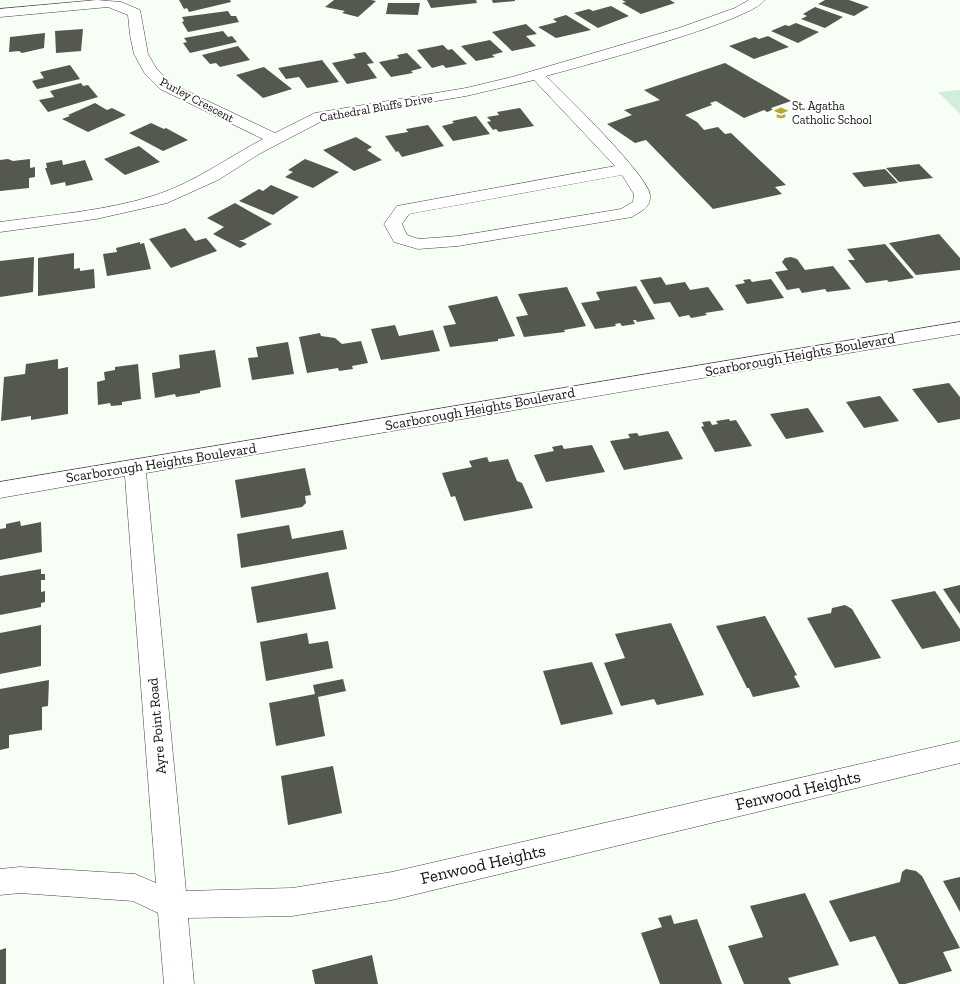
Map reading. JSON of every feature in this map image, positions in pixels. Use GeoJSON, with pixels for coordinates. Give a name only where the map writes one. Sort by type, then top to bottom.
{"type":"FeatureCollection","features":[{"type":"Feature","properties":{"kind":"street","name":"Cathedral Bluffs Drive"},"geometry":{"type":"LineString","coordinates":[[0,227],[96,214],[161,199],[212,177],[275,138],[320,116],[466,92],[536,74],[684,31],[740,11],[758,0]]}},
{"type":"Feature","properties":{"kind":"street","name":"Purley Crescent"},"geometry":{"type":"LineString","coordinates":[[0,13],[87,4],[108,3],[121,6],[135,13],[138,39],[144,63],[152,75],[165,86],[275,138]]}},
{"type":"Feature","properties":{"kind":"street"},"geometry":{"type":"LineString","coordinates":[[536,74],[627,169],[642,194],[641,204],[626,213],[458,241],[418,244],[400,238],[393,224],[403,210],[627,169]]}},
{"type":"Feature","properties":{"kind":"street","name":"Scarborough Heights Boulevard"},"geometry":{"type":"LineString","coordinates":[[0,490],[960,328]]}},
{"type":"Feature","properties":{"kind":"street","name":"Ayre Point Road"},"geometry":{"type":"LineString","coordinates":[[135,468],[179,984]]}},
{"type":"Feature","properties":{"kind":"street","name":"Fenwood Heights"},"geometry":{"type":"LineString","coordinates":[[0,882],[20,880],[135,888],[173,905],[292,902],[392,886],[960,752]]}},
{"type":"Feature","properties":{"kind":"green space"},"geometry":{"type":"Polygon","coordinates":[[[960,90],[960,114],[938,92],[960,90]]]}},
{"type":"Feature","properties":{"kind":"building"},"geometry":{"type":"Polygon","coordinates":[[[179,0],[230,0],[231,2],[189,12],[187,8],[184,9],[179,0]]]}},
{"type":"Feature","properties":{"kind":"building"},"geometry":{"type":"Polygon","coordinates":[[[334,0],[376,1],[358,17],[342,13],[345,11],[325,7],[334,0]]]}},
{"type":"Feature","properties":{"kind":"building"},"geometry":{"type":"Polygon","coordinates":[[[427,0],[476,0],[477,3],[431,8],[427,0]]]}},
{"type":"Feature","properties":{"kind":"building"},"geometry":{"type":"Polygon","coordinates":[[[492,0],[515,0],[515,1],[493,3],[492,0]]]}},
{"type":"Feature","properties":{"kind":"building"},"geometry":{"type":"Polygon","coordinates":[[[622,0],[670,0],[675,3],[641,14],[622,3],[626,2],[622,0]]]}},
{"type":"Feature","properties":{"kind":"building"},"geometry":{"type":"Polygon","coordinates":[[[825,0],[849,0],[869,7],[854,16],[818,4],[825,0]]]}},
{"type":"Feature","properties":{"kind":"building"},"geometry":{"type":"Polygon","coordinates":[[[388,3],[420,3],[418,15],[386,14],[388,3]]]}},
{"type":"Feature","properties":{"kind":"building"},"geometry":{"type":"Polygon","coordinates":[[[611,6],[629,16],[598,28],[574,13],[589,9],[593,11],[611,6]]]}},
{"type":"Feature","properties":{"kind":"building"},"geometry":{"type":"Polygon","coordinates":[[[815,7],[843,17],[825,28],[801,19],[807,16],[803,14],[815,7]]]}},
{"type":"Feature","properties":{"kind":"building"},"geometry":{"type":"Polygon","coordinates":[[[228,11],[231,16],[236,16],[239,22],[188,32],[182,22],[184,21],[182,17],[228,11]]]}},
{"type":"Feature","properties":{"kind":"building"},"geometry":{"type":"Polygon","coordinates":[[[566,15],[591,30],[556,38],[538,27],[557,22],[553,19],[566,15]]]}},
{"type":"Feature","properties":{"kind":"building"},"geometry":{"type":"Polygon","coordinates":[[[796,23],[819,32],[798,43],[771,31],[785,25],[789,26],[796,23]]]}},
{"type":"Feature","properties":{"kind":"building"},"geometry":{"type":"Polygon","coordinates":[[[526,24],[537,34],[526,36],[536,46],[512,51],[492,32],[526,24]]]}},
{"type":"Feature","properties":{"kind":"building"},"geometry":{"type":"Polygon","coordinates":[[[83,29],[81,51],[56,53],[55,31],[83,29]]]}},
{"type":"Feature","properties":{"kind":"building"},"geometry":{"type":"Polygon","coordinates":[[[223,31],[228,37],[232,36],[237,42],[190,53],[183,43],[187,42],[184,38],[223,31]]]}},
{"type":"Feature","properties":{"kind":"building"},"geometry":{"type":"Polygon","coordinates":[[[45,33],[44,48],[22,53],[19,51],[9,52],[10,37],[45,33]]]}},
{"type":"Feature","properties":{"kind":"building"},"geometry":{"type":"Polygon","coordinates":[[[768,36],[789,47],[754,59],[729,46],[755,37],[759,39],[768,36]]]}},
{"type":"Feature","properties":{"kind":"building"},"geometry":{"type":"Polygon","coordinates":[[[490,40],[503,52],[492,55],[495,57],[476,61],[461,46],[490,40]]]}},
{"type":"Feature","properties":{"kind":"building"},"geometry":{"type":"Polygon","coordinates":[[[443,45],[448,50],[452,49],[467,64],[446,68],[443,65],[432,68],[417,50],[443,45]]]}},
{"type":"Feature","properties":{"kind":"building"},"geometry":{"type":"Polygon","coordinates":[[[238,46],[250,60],[220,67],[216,63],[210,64],[202,55],[238,46]]]}},
{"type":"Feature","properties":{"kind":"building"},"geometry":{"type":"Polygon","coordinates":[[[365,52],[374,63],[367,64],[377,78],[347,84],[332,63],[356,58],[353,54],[365,52]]]}},
{"type":"Feature","properties":{"kind":"building"},"geometry":{"type":"Polygon","coordinates":[[[407,53],[422,68],[411,71],[413,73],[391,77],[379,62],[399,58],[397,55],[407,53]]]}},
{"type":"Feature","properties":{"kind":"building"},"geometry":{"type":"Polygon","coordinates":[[[322,60],[339,82],[307,88],[299,77],[286,79],[278,68],[322,60]]]}},
{"type":"Feature","properties":{"kind":"building"},"geometry":{"type":"Polygon","coordinates":[[[725,63],[791,101],[771,108],[773,110],[767,112],[764,110],[744,118],[716,101],[710,103],[712,105],[685,115],[697,122],[704,130],[718,127],[725,134],[731,133],[786,185],[775,187],[782,194],[713,209],[646,140],[635,143],[607,124],[632,115],[624,110],[660,100],[644,90],[725,63]]]}},
{"type":"Feature","properties":{"kind":"building"},"geometry":{"type":"Polygon","coordinates":[[[70,65],[80,79],[37,89],[32,81],[44,78],[40,72],[70,65]]]}},
{"type":"Feature","properties":{"kind":"building"},"geometry":{"type":"Polygon","coordinates":[[[264,67],[292,89],[263,98],[236,75],[264,67]]]}},
{"type":"Feature","properties":{"kind":"building"},"geometry":{"type":"Polygon","coordinates":[[[81,83],[83,86],[88,85],[98,97],[48,112],[39,100],[54,97],[50,91],[81,83]]]}},
{"type":"Feature","properties":{"kind":"building"},"geometry":{"type":"Polygon","coordinates":[[[95,103],[107,110],[112,108],[126,115],[88,132],[62,119],[70,116],[68,115],[95,103]]]}},
{"type":"Feature","properties":{"kind":"building"},"geometry":{"type":"Polygon","coordinates":[[[520,108],[534,126],[499,132],[496,129],[493,130],[487,122],[491,121],[487,117],[499,115],[497,112],[520,108]]]}},
{"type":"Feature","properties":{"kind":"building"},"geometry":{"type":"Polygon","coordinates":[[[476,116],[490,134],[453,141],[442,126],[454,123],[452,121],[476,116]]]}},
{"type":"Feature","properties":{"kind":"building"},"geometry":{"type":"Polygon","coordinates":[[[151,123],[164,129],[166,128],[188,140],[163,151],[129,133],[151,123]]]}},
{"type":"Feature","properties":{"kind":"building"},"geometry":{"type":"Polygon","coordinates":[[[428,125],[444,146],[402,157],[398,151],[396,152],[385,136],[408,132],[406,129],[428,125]]]}},
{"type":"Feature","properties":{"kind":"building"},"geometry":{"type":"Polygon","coordinates":[[[356,137],[372,147],[367,150],[382,160],[354,171],[323,150],[356,137]]]}},
{"type":"Feature","properties":{"kind":"building"},"geometry":{"type":"Polygon","coordinates":[[[139,146],[160,162],[125,175],[104,159],[139,146]]]}},
{"type":"Feature","properties":{"kind":"building"},"geometry":{"type":"Polygon","coordinates":[[[8,159],[13,161],[30,159],[30,168],[35,167],[35,177],[29,178],[29,188],[0,191],[0,160],[8,159]]]}},
{"type":"Feature","properties":{"kind":"building"},"geometry":{"type":"Polygon","coordinates":[[[305,159],[339,172],[313,188],[285,177],[293,172],[288,170],[305,159]]]}},
{"type":"Feature","properties":{"kind":"building"},"geometry":{"type":"Polygon","coordinates":[[[62,160],[63,165],[85,160],[93,180],[66,186],[65,182],[51,185],[45,168],[47,168],[46,163],[62,160]]]}},
{"type":"Feature","properties":{"kind":"building"},"geometry":{"type":"Polygon","coordinates":[[[919,164],[933,178],[899,182],[886,168],[919,164]]]}},
{"type":"Feature","properties":{"kind":"building"},"geometry":{"type":"Polygon","coordinates":[[[885,169],[898,183],[864,187],[852,173],[885,169]]]}},
{"type":"Feature","properties":{"kind":"building"},"geometry":{"type":"Polygon","coordinates":[[[271,185],[299,197],[273,215],[239,201],[259,189],[263,191],[271,185]]]}},
{"type":"Feature","properties":{"kind":"building"},"geometry":{"type":"Polygon","coordinates":[[[235,203],[272,224],[243,240],[239,240],[247,244],[240,248],[213,234],[224,227],[207,218],[235,203]]]}},
{"type":"Feature","properties":{"kind":"building"},"geometry":{"type":"Polygon","coordinates":[[[185,228],[195,241],[206,238],[217,251],[171,268],[149,239],[185,228]]]}},
{"type":"Feature","properties":{"kind":"building"},"geometry":{"type":"Polygon","coordinates":[[[939,234],[960,258],[960,270],[916,275],[889,243],[939,234]]]}},
{"type":"Feature","properties":{"kind":"building"},"geometry":{"type":"Polygon","coordinates":[[[140,242],[140,244],[144,243],[151,269],[107,276],[103,254],[117,252],[116,248],[140,242]]]}},
{"type":"Feature","properties":{"kind":"building"},"geometry":{"type":"Polygon","coordinates":[[[885,244],[914,278],[889,282],[887,280],[866,283],[848,260],[855,260],[847,249],[885,244]]]}},
{"type":"Feature","properties":{"kind":"building"},"geometry":{"type":"Polygon","coordinates":[[[74,253],[74,269],[80,268],[80,271],[94,269],[95,288],[38,296],[38,258],[74,253]]]}},
{"type":"Feature","properties":{"kind":"building"},"geometry":{"type":"Polygon","coordinates":[[[34,257],[33,292],[0,297],[0,261],[34,257]]]}},
{"type":"Feature","properties":{"kind":"building"},"geometry":{"type":"Polygon","coordinates":[[[791,257],[797,259],[805,270],[833,266],[851,289],[827,292],[825,289],[802,293],[799,288],[787,290],[775,272],[788,270],[782,262],[785,258],[791,257]]]}},
{"type":"Feature","properties":{"kind":"building"},"geometry":{"type":"Polygon","coordinates":[[[661,277],[666,285],[685,282],[690,290],[708,287],[724,310],[705,313],[707,315],[691,318],[689,315],[679,317],[670,302],[654,304],[640,280],[661,277]]]}},
{"type":"Feature","properties":{"kind":"building"},"geometry":{"type":"Polygon","coordinates":[[[750,279],[752,282],[771,279],[784,298],[747,304],[735,285],[745,283],[743,280],[750,279]]]}},
{"type":"Feature","properties":{"kind":"building"},"geometry":{"type":"Polygon","coordinates":[[[636,286],[655,319],[637,322],[636,320],[633,320],[635,324],[622,326],[620,323],[615,324],[616,326],[595,329],[581,303],[600,300],[596,292],[636,286]]]}},
{"type":"Feature","properties":{"kind":"building"},"geometry":{"type":"Polygon","coordinates":[[[567,287],[586,326],[564,330],[565,332],[524,337],[516,317],[528,315],[518,294],[567,287]]]}},
{"type":"Feature","properties":{"kind":"building"},"geometry":{"type":"Polygon","coordinates":[[[497,296],[515,336],[498,339],[498,341],[450,347],[443,326],[456,324],[448,306],[497,296]]]}},
{"type":"Feature","properties":{"kind":"building"},"geometry":{"type":"Polygon","coordinates":[[[395,325],[399,336],[433,330],[440,351],[381,360],[371,329],[395,325]]]}},
{"type":"Feature","properties":{"kind":"building"},"geometry":{"type":"Polygon","coordinates":[[[320,333],[321,336],[335,338],[342,344],[361,341],[368,363],[352,366],[353,369],[339,371],[338,368],[307,373],[299,337],[320,333]]]}},
{"type":"Feature","properties":{"kind":"building"},"geometry":{"type":"Polygon","coordinates":[[[288,342],[294,374],[252,380],[248,358],[258,357],[256,347],[288,342]]]}},
{"type":"Feature","properties":{"kind":"building"},"geometry":{"type":"Polygon","coordinates":[[[215,350],[221,387],[200,391],[200,393],[176,397],[175,394],[155,398],[152,373],[180,368],[179,355],[215,350]]]}},
{"type":"Feature","properties":{"kind":"building"},"geometry":{"type":"Polygon","coordinates":[[[58,359],[58,369],[68,367],[68,414],[31,420],[31,416],[1,421],[4,377],[25,374],[26,364],[58,359]]]}},
{"type":"Feature","properties":{"kind":"building"},"geometry":{"type":"Polygon","coordinates":[[[138,364],[141,399],[122,402],[122,405],[111,406],[110,403],[98,405],[97,382],[105,380],[104,372],[115,370],[115,367],[138,364]]]}},
{"type":"Feature","properties":{"kind":"building"},"geometry":{"type":"Polygon","coordinates":[[[949,383],[960,397],[960,419],[938,423],[912,389],[949,383]]]}},
{"type":"Feature","properties":{"kind":"building"},"geometry":{"type":"Polygon","coordinates":[[[880,396],[899,421],[864,428],[846,402],[880,396]]]}},
{"type":"Feature","properties":{"kind":"building"},"geometry":{"type":"Polygon","coordinates":[[[808,408],[824,432],[786,439],[770,414],[808,408]]]}},
{"type":"Feature","properties":{"kind":"building"},"geometry":{"type":"Polygon","coordinates":[[[729,419],[730,421],[736,420],[752,446],[715,452],[701,427],[704,426],[702,422],[710,421],[712,425],[718,424],[716,421],[729,419]]]}},
{"type":"Feature","properties":{"kind":"building"},"geometry":{"type":"Polygon","coordinates":[[[668,431],[683,459],[624,470],[610,441],[630,438],[628,434],[637,433],[639,436],[668,431]]]}},
{"type":"Feature","properties":{"kind":"building"},"geometry":{"type":"Polygon","coordinates":[[[562,445],[564,449],[592,445],[605,472],[546,482],[534,455],[554,451],[552,447],[562,445]]]}},
{"type":"Feature","properties":{"kind":"building"},"geometry":{"type":"Polygon","coordinates":[[[487,457],[489,462],[508,459],[517,481],[522,483],[533,508],[464,521],[455,496],[451,497],[442,473],[472,467],[469,461],[487,457]]]}},
{"type":"Feature","properties":{"kind":"building"},"geometry":{"type":"Polygon","coordinates":[[[305,468],[311,495],[305,496],[306,503],[302,507],[241,518],[235,480],[305,468]]]}},
{"type":"Feature","properties":{"kind":"building"},"geometry":{"type":"Polygon","coordinates":[[[20,521],[21,526],[41,522],[42,552],[0,560],[0,529],[6,528],[6,524],[20,521]]]}},
{"type":"Feature","properties":{"kind":"building"},"geometry":{"type":"Polygon","coordinates":[[[289,525],[292,539],[343,530],[347,549],[241,568],[237,534],[289,525]]]}},
{"type":"Feature","properties":{"kind":"building"},"geometry":{"type":"Polygon","coordinates":[[[41,569],[41,574],[45,574],[45,580],[41,580],[41,592],[45,591],[45,602],[41,603],[41,607],[0,615],[0,576],[41,569]]]}},
{"type":"Feature","properties":{"kind":"building"},"geometry":{"type":"Polygon","coordinates":[[[328,572],[336,609],[257,623],[251,587],[328,572]]]}},
{"type":"Feature","properties":{"kind":"building"},"geometry":{"type":"Polygon","coordinates":[[[960,585],[960,614],[943,589],[960,585]]]}},
{"type":"Feature","properties":{"kind":"building"},"geometry":{"type":"Polygon","coordinates":[[[935,591],[960,629],[960,641],[922,649],[891,600],[935,591]]]}},
{"type":"Feature","properties":{"kind":"building"},"geometry":{"type":"Polygon","coordinates":[[[845,605],[852,609],[881,658],[835,668],[807,618],[831,613],[832,608],[845,605]]]}},
{"type":"Feature","properties":{"kind":"building"},"geometry":{"type":"Polygon","coordinates":[[[765,616],[797,675],[794,676],[800,687],[753,697],[716,626],[765,616]]]}},
{"type":"Feature","properties":{"kind":"building"},"geometry":{"type":"Polygon","coordinates":[[[671,623],[704,695],[657,705],[654,699],[621,706],[604,663],[625,658],[615,634],[671,623]]]}},
{"type":"Feature","properties":{"kind":"building"},"geometry":{"type":"Polygon","coordinates":[[[41,625],[41,666],[0,674],[0,633],[41,625]]]}},
{"type":"Feature","properties":{"kind":"building"},"geometry":{"type":"Polygon","coordinates":[[[307,633],[309,644],[328,641],[333,668],[266,681],[260,642],[307,633]]]}},
{"type":"Feature","properties":{"kind":"building"},"geometry":{"type":"Polygon","coordinates":[[[592,662],[613,714],[561,725],[543,671],[592,662]]]}},
{"type":"Feature","properties":{"kind":"building"},"geometry":{"type":"Polygon","coordinates":[[[343,679],[346,691],[318,697],[325,736],[276,746],[269,703],[315,694],[313,685],[343,679]]]}},
{"type":"Feature","properties":{"kind":"building"},"geometry":{"type":"Polygon","coordinates":[[[49,680],[48,706],[42,707],[42,730],[9,735],[9,748],[0,750],[0,689],[49,680]]]}},
{"type":"Feature","properties":{"kind":"building"},"geometry":{"type":"Polygon","coordinates":[[[333,766],[342,813],[288,825],[281,776],[333,766]]]}},
{"type":"Feature","properties":{"kind":"building"},"geometry":{"type":"Polygon","coordinates":[[[906,869],[916,871],[922,876],[960,948],[943,952],[952,971],[905,984],[899,984],[875,936],[850,942],[829,901],[900,882],[902,872],[906,869]]]}},
{"type":"Feature","properties":{"kind":"building"},"geometry":{"type":"Polygon","coordinates":[[[960,877],[960,912],[943,881],[960,877]]]}},
{"type":"Feature","properties":{"kind":"building"},"geometry":{"type":"Polygon","coordinates":[[[805,893],[839,965],[788,978],[791,984],[744,984],[728,946],[763,937],[750,906],[805,893]]]}},
{"type":"Feature","properties":{"kind":"building"},"geometry":{"type":"Polygon","coordinates":[[[671,915],[674,924],[697,919],[722,984],[660,984],[641,933],[662,927],[658,918],[671,915]]]}},
{"type":"Feature","properties":{"kind":"building"},"geometry":{"type":"Polygon","coordinates":[[[6,948],[6,984],[0,984],[0,950],[6,948]]]}},
{"type":"Feature","properties":{"kind":"building"},"geometry":{"type":"Polygon","coordinates":[[[372,955],[378,984],[315,984],[312,970],[372,955]]]}},
{"type":"Feature","properties":{"kind":"place","name":"St. Agatha Catholic School"},"geometry":{"type":"Point","coordinates":[781,113]}}]}
